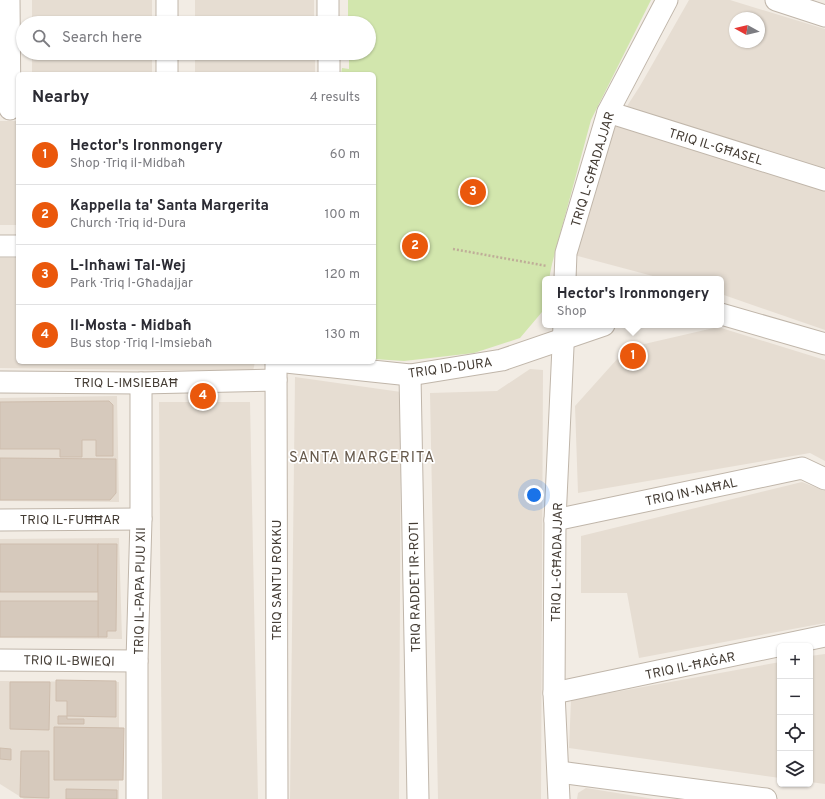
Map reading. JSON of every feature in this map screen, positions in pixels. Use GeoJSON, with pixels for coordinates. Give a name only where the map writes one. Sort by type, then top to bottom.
{"type":"FeatureCollection","features":[{"type":"Feature","properties":{"kind":"street"},"geometry":{"type":"LineString","coordinates":[[9,0],[9,109]]}},
{"type":"Feature","properties":{"kind":"street"},"geometry":{"type":"LineString","coordinates":[[167,0],[167,16]]}},
{"type":"Feature","properties":{"kind":"street"},"geometry":{"type":"LineString","coordinates":[[328,0],[328,16]]}},
{"type":"Feature","properties":{"kind":"street","name":"TRIQ L-GĦADAJJAR"},"geometry":{"type":"LineString","coordinates":[[565,274],[566,253],[608,112],[666,0]]}},
{"type":"Feature","properties":{"kind":"street"},"geometry":{"type":"LineString","coordinates":[[776,0],[825,16]]}},
{"type":"Feature","properties":{"kind":"street"},"geometry":{"type":"LineString","coordinates":[[167,60],[167,72]]}},
{"type":"Feature","properties":{"kind":"street"},"geometry":{"type":"LineString","coordinates":[[329,60],[329,72]]}},
{"type":"Feature","properties":{"kind":"street","name":"TRIQ IL-GĦASEL"},"geometry":{"type":"LineString","coordinates":[[608,112],[825,180]]}},
{"type":"Feature","properties":{"kind":"street"},"geometry":{"type":"LineString","coordinates":[[0,246],[16,246]]}},
{"type":"Feature","properties":{"kind":"street"},"geometry":{"type":"LineString","coordinates":[[724,315],[825,344]]}},
{"type":"Feature","properties":{"kind":"street","name":"TRIQ ID-DURA"},"geometry":{"type":"LineString","coordinates":[[305,364],[410,375],[502,360],[564,332],[587,328]]}},
{"type":"Feature","properties":{"kind":"street","name":"TRIQ L-GĦADAJJAR"},"geometry":{"type":"LineString","coordinates":[[559,799],[559,772],[554,693],[555,520],[564,332]]}},
{"type":"Feature","properties":{"kind":"street","name":"TRIQ L-IMSIEBAĦ"},"geometry":{"type":"LineString","coordinates":[[0,382],[141,383],[276,371]]}},
{"type":"Feature","properties":{"kind":"street","name":"TRIQ SANTU ROKKU"},"geometry":{"type":"LineString","coordinates":[[276,371],[277,799]]}},
{"type":"Feature","properties":{"kind":"street","name":"TRIQ RADDET IR-ROTI"},"geometry":{"type":"LineString","coordinates":[[410,375],[418,799]]}},
{"type":"Feature","properties":{"kind":"street","name":"TRIQ IL-PAPA PIJU XII"},"geometry":{"type":"LineString","coordinates":[[137,799],[137,661],[141,519],[141,383]]}},
{"type":"Feature","properties":{"kind":"street","name":"TRIQ IN-NAĦAL"},"geometry":{"type":"LineString","coordinates":[[555,520],[802,468],[825,479]]}},
{"type":"Feature","properties":{"kind":"street","name":"TRIQ IL-FUĦĦAR"},"geometry":{"type":"LineString","coordinates":[[0,520],[141,519]]}},
{"type":"Feature","properties":{"kind":"street","name":"TRIQ IL-ĦAĠAR"},"geometry":{"type":"LineString","coordinates":[[554,693],[825,636]]}},
{"type":"Feature","properties":{"kind":"street","name":"TRIQ IL-BWIEQI"},"geometry":{"type":"LineString","coordinates":[[0,660],[137,661]]}},
{"type":"Feature","properties":{"kind":"street"},"geometry":{"type":"LineString","coordinates":[[559,772],[766,799]]}},
{"type":"Feature","properties":{"kind":"path"},"geometry":{"type":"LineString","coordinates":[[453,249],[565,274]]}},
{"type":"Feature","properties":{"kind":"shaded area"},"geometry":{"type":"Polygon","coordinates":[[[32,0],[152,0],[152,16],[32,16],[32,0]]]}},
{"type":"Feature","properties":{"kind":"shaded area"},"geometry":{"type":"Polygon","coordinates":[[[195,0],[314,0],[314,16],[195,16],[195,0]]]}},
{"type":"Feature","properties":{"kind":"shaded area"},"geometry":{"type":"Polygon","coordinates":[[[689,0],[730,0],[825,29],[825,330],[724,295],[724,276],[653,276],[574,255],[611,131],[640,86],[689,0]]]}},
{"type":"Feature","properties":{"kind":"shaded area"},"geometry":{"type":"Polygon","coordinates":[[[32,60],[152,60],[152,72],[32,72],[32,60]]]}},
{"type":"Feature","properties":{"kind":"shaded area"},"geometry":{"type":"Polygon","coordinates":[[[195,60],[315,60],[315,72],[195,72],[195,60]]]}},
{"type":"Feature","properties":{"kind":"shaded area"},"geometry":{"type":"Polygon","coordinates":[[[0,121],[16,121],[16,225],[0,225],[0,121]]]}},
{"type":"Feature","properties":{"kind":"shaded area"},"geometry":{"type":"Polygon","coordinates":[[[0,258],[16,258],[16,364],[255,364],[253,371],[0,368],[0,258]]]}},
{"type":"Feature","properties":{"kind":"shaded area"},"geometry":{"type":"Polygon","coordinates":[[[714,328],[721,328],[825,360],[825,461],[810,453],[578,493],[575,406],[627,348],[714,328]]]}},
{"type":"Feature","properties":{"kind":"shaded area"},"geometry":{"type":"Polygon","coordinates":[[[530,369],[543,370],[541,799],[438,799],[430,393],[497,391],[530,369]]]}},
{"type":"Feature","properties":{"kind":"shaded area"},"geometry":{"type":"Polygon","coordinates":[[[295,377],[401,392],[399,799],[290,799],[295,377]]]}},
{"type":"Feature","properties":{"kind":"shaded area"},"geometry":{"type":"Polygon","coordinates":[[[117,396],[119,502],[0,501],[0,398],[117,396]]]}},
{"type":"Feature","properties":{"kind":"shaded area"},"geometry":{"type":"Polygon","coordinates":[[[159,402],[250,402],[258,799],[162,799],[159,402]]]}},
{"type":"Feature","properties":{"kind":"shaded area"},"geometry":{"type":"Polygon","coordinates":[[[802,482],[825,491],[825,623],[639,658],[627,593],[581,593],[581,536],[802,482]]]}},
{"type":"Feature","properties":{"kind":"shaded area"},"geometry":{"type":"Polygon","coordinates":[[[119,538],[122,639],[0,638],[0,539],[119,538]]]}},
{"type":"Feature","properties":{"kind":"shaded area"},"geometry":{"type":"Polygon","coordinates":[[[825,654],[825,784],[813,782],[813,656],[825,654]]]}},
{"type":"Feature","properties":{"kind":"shaded area"},"geometry":{"type":"Polygon","coordinates":[[[777,663],[777,778],[569,748],[571,700],[777,663]]]}},
{"type":"Feature","properties":{"kind":"shaded area"},"geometry":{"type":"Polygon","coordinates":[[[0,681],[119,682],[119,799],[24,799],[0,784],[0,681]]]}},
{"type":"Feature","properties":{"kind":"shaded area"},"geometry":{"type":"Polygon","coordinates":[[[586,788],[654,799],[577,799],[578,793],[586,788]]]}},
{"type":"Feature","properties":{"kind":"green space"},"geometry":{"type":"Polygon","coordinates":[[[348,0],[651,0],[591,120],[550,276],[542,276],[542,312],[520,338],[474,353],[404,361],[376,359],[376,72],[341,72],[342,68],[349,69],[349,60],[376,60],[376,16],[348,16],[348,0]]]}},
{"type":"Feature","properties":{"kind":"building"},"geometry":{"type":"Polygon","coordinates":[[[109,401],[113,405],[113,456],[96,456],[96,440],[82,440],[82,457],[60,457],[60,449],[0,449],[0,402],[109,401]]]}},
{"type":"Feature","properties":{"kind":"building"},"geometry":{"type":"Polygon","coordinates":[[[0,458],[116,459],[116,493],[110,500],[0,500],[0,458]]]}},
{"type":"Feature","properties":{"kind":"building"},"geometry":{"type":"Polygon","coordinates":[[[0,544],[98,544],[98,592],[0,592],[0,544]]]}},
{"type":"Feature","properties":{"kind":"building"},"geometry":{"type":"Polygon","coordinates":[[[98,544],[117,544],[116,631],[107,631],[107,637],[98,637],[98,544]]]}},
{"type":"Feature","properties":{"kind":"building"},"geometry":{"type":"Polygon","coordinates":[[[0,601],[98,601],[98,637],[0,637],[0,601]]]}},
{"type":"Feature","properties":{"kind":"building"},"geometry":{"type":"Polygon","coordinates":[[[56,680],[116,681],[116,717],[67,716],[67,701],[56,701],[56,680]]]}},
{"type":"Feature","properties":{"kind":"building"},"geometry":{"type":"Polygon","coordinates":[[[10,682],[50,682],[49,730],[10,729],[10,682]]]}},
{"type":"Feature","properties":{"kind":"building"},"geometry":{"type":"Polygon","coordinates":[[[58,716],[67,716],[67,719],[84,719],[84,724],[58,724],[58,716]]]}},
{"type":"Feature","properties":{"kind":"building"},"geometry":{"type":"Polygon","coordinates":[[[54,727],[124,728],[123,780],[54,780],[54,727]]]}},
{"type":"Feature","properties":{"kind":"building"},"geometry":{"type":"Polygon","coordinates":[[[0,748],[11,749],[11,760],[0,759],[0,748]]]}},
{"type":"Feature","properties":{"kind":"building"},"geometry":{"type":"Polygon","coordinates":[[[21,751],[49,751],[49,798],[20,797],[21,751]]]}},
{"type":"Feature","properties":{"kind":"building"},"geometry":{"type":"Polygon","coordinates":[[[66,789],[117,790],[117,799],[66,799],[66,789]]]}},
{"type":"Feature","properties":{"kind":"place","name":"L-Inħawi Tal-Wej"},"geometry":{"type":"Point","coordinates":[473,192]}},
{"type":"Feature","properties":{"kind":"place","name":"Kappella ta' Santa Margerita"},"geometry":{"type":"Point","coordinates":[415,246]}},
{"type":"Feature","properties":{"kind":"place","name":"Hector's Ironmongery"},"geometry":{"type":"Point","coordinates":[633,356]}},
{"type":"Feature","properties":{"kind":"place","name":"Il-Mosta - Midbaħ"},"geometry":{"type":"Point","coordinates":[203,396]}},
{"type":"Feature","properties":{"kind":"district","name":"SANTA MARGERITA"},"geometry":{"type":"Point","coordinates":[362,457]}}]}
